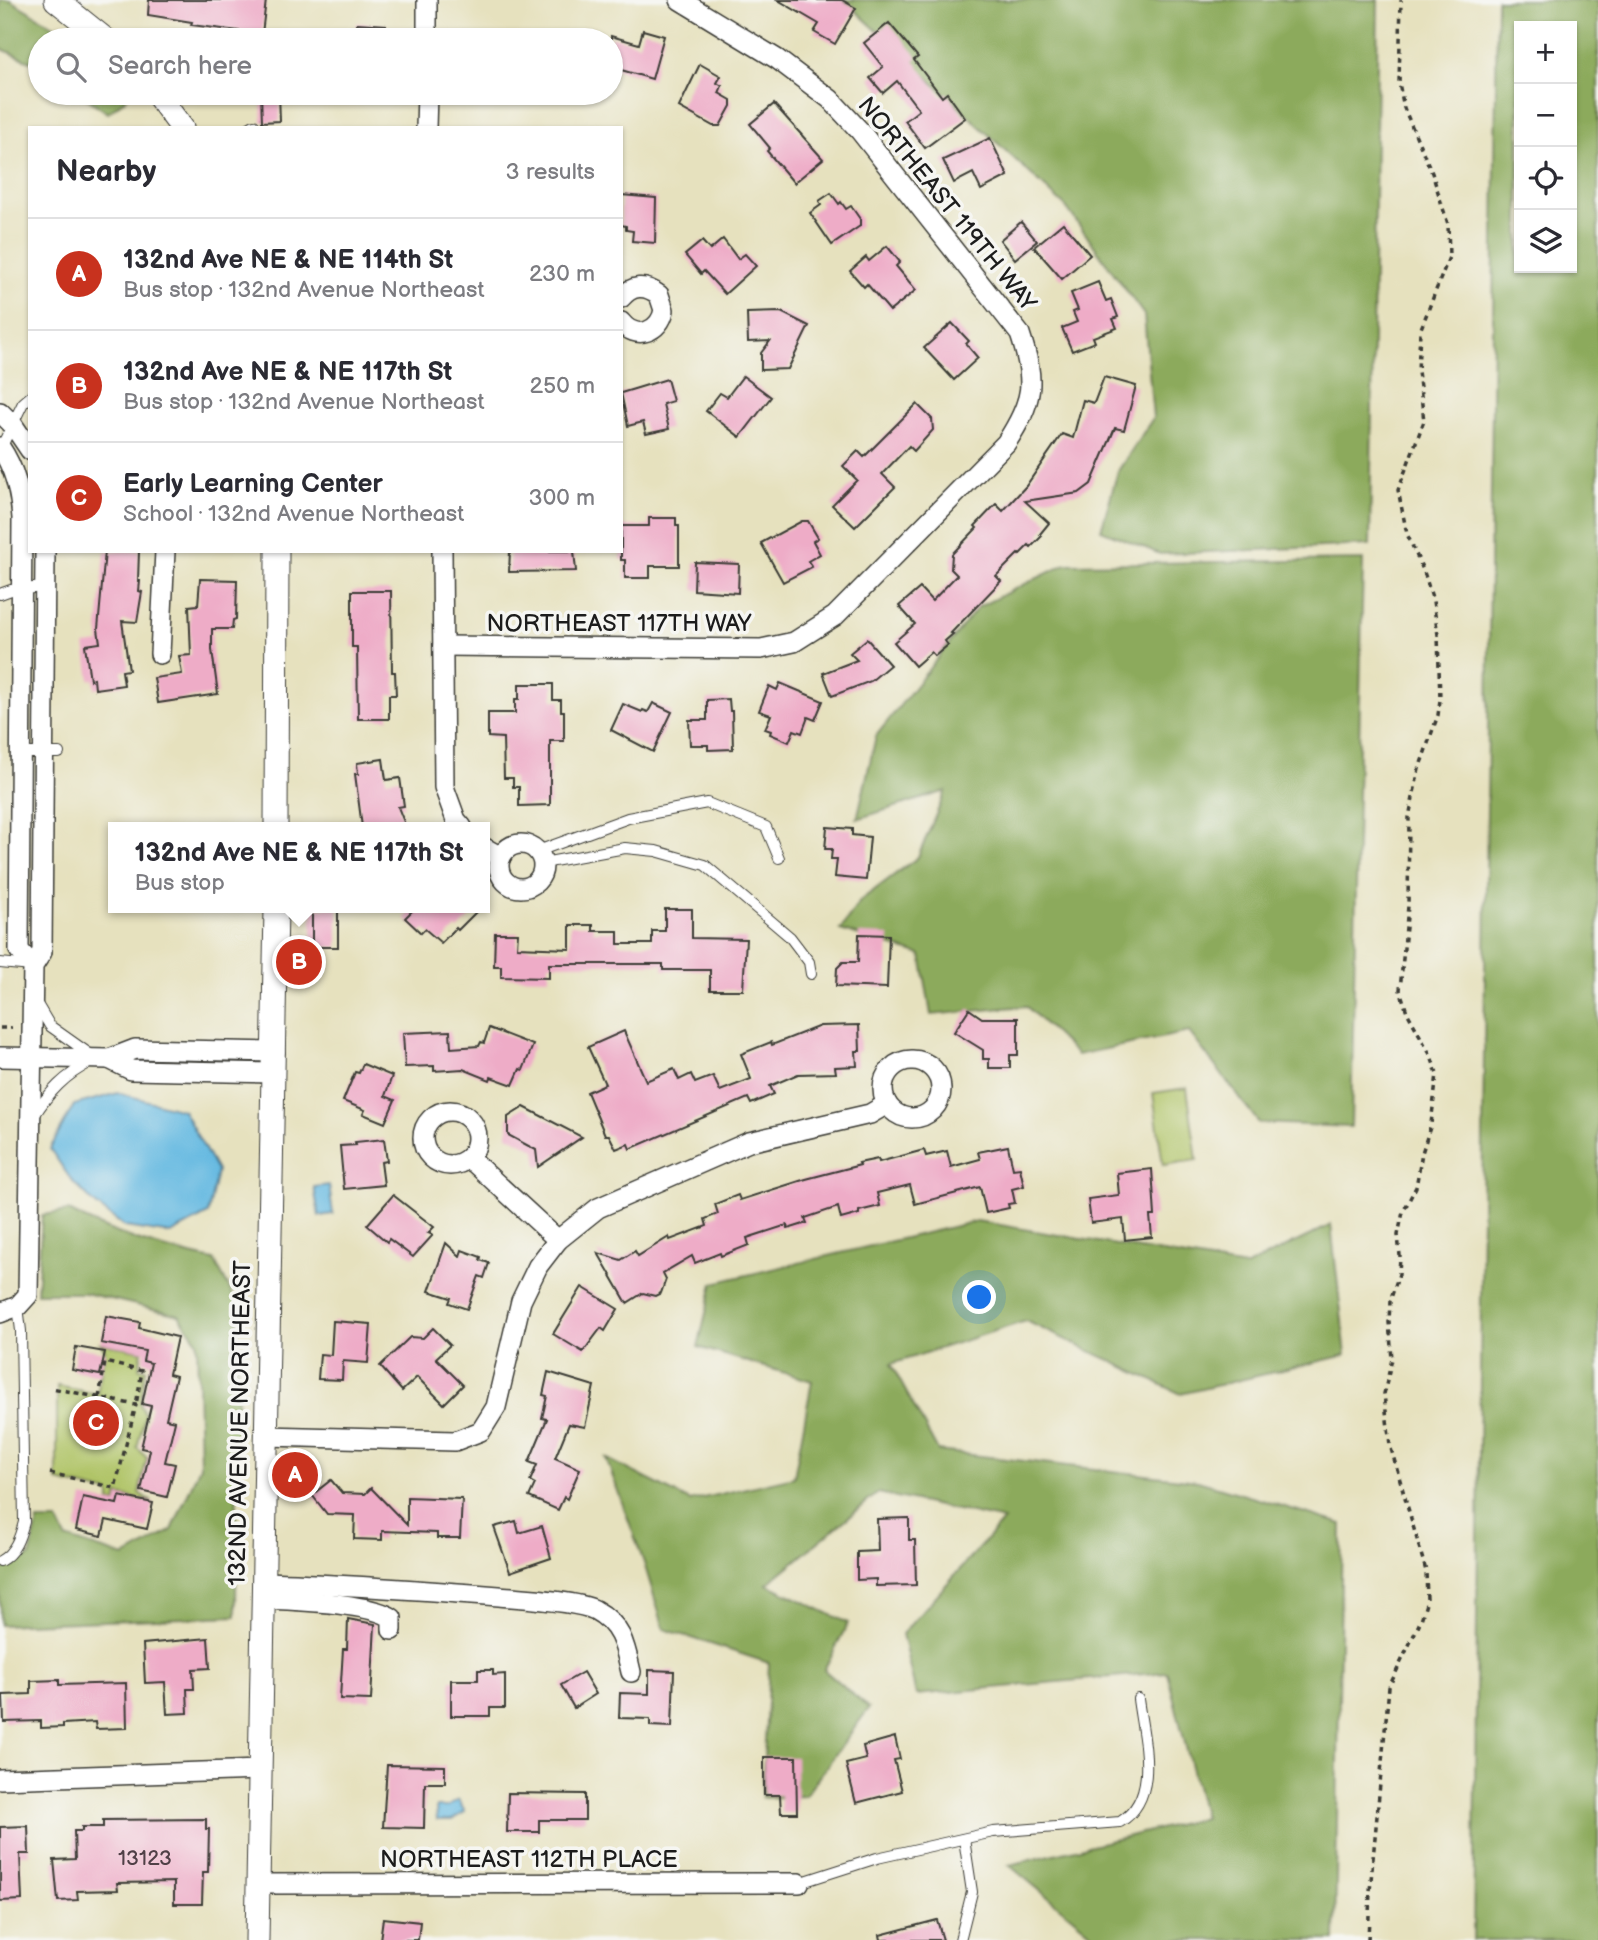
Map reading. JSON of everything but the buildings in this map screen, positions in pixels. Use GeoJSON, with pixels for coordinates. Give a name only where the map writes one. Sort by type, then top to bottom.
{"type":"FeatureCollection","features":[{"type":"Feature","properties":{"kind":"street"},"geometry":{"type":"LineString","coordinates":[[57,0],[92,28]]}},
{"type":"Feature","properties":{"kind":"street"},"geometry":{"type":"LineString","coordinates":[[427,0],[427,28]]}},
{"type":"Feature","properties":{"kind":"street","name":"NORTHEAST 119TH WAY"},"geometry":{"type":"LineString","coordinates":[[680,0],[777,58],[830,99],[860,131],[1020,334],[1030,365],[1030,395],[1023,416],[1006,443],[835,616],[794,642]]}},
{"type":"Feature","properties":{"kind":"street"},"geometry":{"type":"LineString","coordinates":[[165,105],[181,126]]}},
{"type":"Feature","properties":{"kind":"street"},"geometry":{"type":"LineString","coordinates":[[426,105],[426,126]]}},
{"type":"Feature","properties":{"kind":"street"},"geometry":{"type":"LineString","coordinates":[[623,296],[629,290],[645,287],[659,295],[664,310],[659,324],[645,332],[629,330],[623,324]]}},
{"type":"Feature","properties":{"kind":"street"},"geometry":{"type":"LineString","coordinates":[[7,419],[28,447]]}},
{"type":"Feature","properties":{"kind":"street"},"geometry":{"type":"LineString","coordinates":[[1,449],[11,465],[19,491],[22,518],[19,950],[33,966]]}},
{"type":"Feature","properties":{"kind":"street"},"geometry":{"type":"LineString","coordinates":[[9,1309],[28,1295],[33,966],[43,952],[51,753],[45,553]]}},
{"type":"Feature","properties":{"kind":"street"},"geometry":{"type":"LineString","coordinates":[[160,654],[165,553]]}},
{"type":"Feature","properties":{"kind":"street"},"geometry":{"type":"LineString","coordinates":[[276,822],[277,553]]}},
{"type":"Feature","properties":{"kind":"street"},"geometry":{"type":"LineString","coordinates":[[442,553],[444,788],[458,822]]}},
{"type":"Feature","properties":{"kind":"street","name":"NORTHEAST 117TH WAY"},"geometry":{"type":"LineString","coordinates":[[443,646],[761,649],[794,642]]}},
{"type":"Feature","properties":{"kind":"street"},"geometry":{"type":"LineString","coordinates":[[514,845],[531,846],[540,857],[542,876],[536,882],[520,888],[505,881],[493,852],[514,845]]}},
{"type":"Feature","properties":{"kind":"street","name":"132ND AVENUE NORTHEAST"},"geometry":{"type":"LineString","coordinates":[[257,1940],[276,913]]}},
{"type":"Feature","properties":{"kind":"street"},"geometry":{"type":"LineString","coordinates":[[0,1057],[103,1059],[135,1049],[274,1062]]}},
{"type":"Feature","properties":{"kind":"street"},"geometry":{"type":"LineString","coordinates":[[266,1436],[455,1441],[481,1431],[496,1407],[521,1301],[538,1266],[558,1240],[598,1208],[749,1142],[870,1114],[887,1104]]}},
{"type":"Feature","properties":{"kind":"street"},"geometry":{"type":"LineString","coordinates":[[469,1158],[558,1240]]}},
{"type":"Feature","properties":{"kind":"street"},"geometry":{"type":"LineString","coordinates":[[263,1591],[326,1584],[538,1599],[594,1609],[617,1626],[626,1648],[631,1672]]}},
{"type":"Feature","properties":{"kind":"street"},"geometry":{"type":"LineString","coordinates":[[263,1591],[385,1613],[392,1618],[392,1630]]}},
{"type":"Feature","properties":{"kind":"street"},"geometry":{"type":"LineString","coordinates":[[0,1779],[260,1770]]}},
{"type":"Feature","properties":{"kind":"street","name":"NORTHEAST 112TH PLACE"},"geometry":{"type":"LineString","coordinates":[[258,1884],[799,1883]]}},
{"type":"Feature","properties":{"kind":"lane"},"geometry":{"type":"LineString","coordinates":[[1,449],[7,419],[28,399]]}},
{"type":"Feature","properties":{"kind":"lane"},"geometry":{"type":"LineString","coordinates":[[0,594],[10,590],[45,587]]}},
{"type":"Feature","properties":{"kind":"lane"},"geometry":{"type":"LineString","coordinates":[[20,753],[51,753]]}},
{"type":"Feature","properties":{"kind":"lane"},"geometry":{"type":"LineString","coordinates":[[540,857],[628,818],[707,803],[766,827],[779,858]]}},
{"type":"Feature","properties":{"kind":"lane"},"geometry":{"type":"LineString","coordinates":[[540,857],[625,849],[656,850],[705,865],[790,937],[809,962],[811,974]]}},
{"type":"Feature","properties":{"kind":"lane"},"geometry":{"type":"LineString","coordinates":[[0,963],[33,966]]}},
{"type":"Feature","properties":{"kind":"lane"},"geometry":{"type":"LineString","coordinates":[[33,996],[50,1026],[69,1042],[103,1059]]}},
{"type":"Feature","properties":{"kind":"lane"},"geometry":{"type":"LineString","coordinates":[[31,1119],[46,1096],[73,1071],[103,1059]]}},
{"type":"Feature","properties":{"kind":"lane"},"geometry":{"type":"LineString","coordinates":[[0,1561],[7,1557],[19,1539],[24,1522],[21,1331],[9,1309]]}},
{"type":"Feature","properties":{"kind":"lane"},"geometry":{"type":"LineString","coordinates":[[799,1883],[877,1858],[993,1832],[1120,1822],[1133,1814],[1142,1799],[1147,1773],[1138,1699]]}},
{"type":"Feature","properties":{"kind":"lane"},"geometry":{"type":"LineString","coordinates":[[960,1940],[972,1892],[964,1839]]}},
{"type":"Feature","properties":{"kind":"path"},"geometry":{"type":"LineString","coordinates":[[1368,1940],[1389,1688],[1427,1600],[1426,1571],[1390,1445],[1384,1394],[1392,1359],[1390,1301],[1399,1273],[1398,1235],[1403,1212],[1416,1187],[1431,1124],[1437,1074],[1431,1056],[1407,1012],[1400,990],[1408,906],[1409,817],[1419,769],[1438,715],[1440,689],[1438,635],[1433,601],[1424,572],[1407,534],[1398,490],[1424,421],[1418,371],[1420,331],[1449,257],[1449,246],[1448,224],[1432,173],[1404,108],[1399,83],[1401,0]]}},
{"type":"Feature","properties":{"kind":"path"},"geometry":{"type":"LineString","coordinates":[[0,1028],[12,1028]]}},
{"type":"Feature","properties":{"kind":"path"},"geometry":{"type":"LineString","coordinates":[[50,1473],[115,1488],[142,1371],[105,1362],[99,1398]]}},
{"type":"Feature","properties":{"kind":"path"},"geometry":{"type":"LineString","coordinates":[[52,1388],[136,1405]]}},
{"type":"Feature","properties":{"kind":"green space"},"geometry":{"type":"Polygon","coordinates":[[[0,0],[10,0],[57,28],[28,28],[28,61],[0,48],[0,0]]]}},
{"type":"Feature","properties":{"kind":"green space"},"geometry":{"type":"Polygon","coordinates":[[[844,0],[1378,0],[1370,545],[1160,554],[1101,530],[1118,471],[1153,418],[1144,315],[1066,207],[844,0]]]}},
{"type":"Feature","properties":{"kind":"green space"},"geometry":{"type":"Polygon","coordinates":[[[1497,0],[1598,0],[1598,1940],[1473,1940],[1497,0]]]}},
{"type":"Feature","properties":{"kind":"green space"},"geometry":{"type":"Polygon","coordinates":[[[96,105],[118,105],[108,113],[96,105]]]}},
{"type":"Feature","properties":{"kind":"green space"},"geometry":{"type":"Polygon","coordinates":[[[1363,560],[1351,1127],[1259,1123],[1189,1032],[1077,1055],[1026,1006],[931,1015],[921,955],[840,930],[861,900],[918,857],[946,791],[857,819],[876,736],[978,607],[1066,564],[1363,560]]]}},
{"type":"Feature","properties":{"kind":"green space"},"geometry":{"type":"Polygon","coordinates":[[[1187,1088],[1197,1160],[1163,1165],[1153,1093],[1187,1088]]]}},
{"type":"Feature","properties":{"kind":"green space"},"geometry":{"type":"Polygon","coordinates":[[[69,1211],[140,1241],[214,1260],[238,1304],[236,1616],[0,1625],[0,1570],[30,1556],[38,1521],[58,1521],[66,1538],[125,1557],[172,1530],[200,1466],[197,1341],[179,1315],[85,1293],[37,1293],[42,1215],[69,1211]]]}},
{"type":"Feature","properties":{"kind":"green space"},"geometry":{"type":"Polygon","coordinates":[[[977,1221],[1245,1267],[1331,1225],[1346,1355],[1181,1394],[1026,1321],[891,1364],[938,1451],[1198,1481],[1342,1524],[1335,1940],[1100,1940],[1009,1865],[1204,1818],[1167,1672],[916,1695],[902,1634],[1004,1520],[878,1493],[767,1584],[848,1623],[824,1670],[869,1708],[805,1796],[762,1798],[769,1663],[664,1629],[644,1563],[606,1458],[690,1501],[794,1477],[812,1381],[698,1347],[713,1283],[977,1221]]]}},
{"type":"Feature","properties":{"kind":"green space"},"geometry":{"type":"Polygon","coordinates":[[[100,1343],[142,1351],[139,1368],[146,1369],[140,1404],[145,1415],[137,1448],[147,1458],[139,1493],[152,1502],[118,1495],[116,1504],[110,1501],[110,1493],[57,1481],[57,1386],[97,1394],[105,1350],[100,1343]]]}},
{"type":"Feature","properties":{"kind":"water"},"geometry":{"type":"Polygon","coordinates":[[[118,1093],[183,1110],[217,1171],[208,1214],[171,1234],[125,1227],[96,1205],[72,1181],[50,1149],[74,1105],[118,1093]]]}},
{"type":"Feature","properties":{"kind":"water"},"geometry":{"type":"Polygon","coordinates":[[[329,1185],[333,1214],[319,1216],[314,1187],[329,1185]]]}},
{"type":"Feature","properties":{"kind":"water"},"geometry":{"type":"Polygon","coordinates":[[[458,1800],[465,1812],[452,1820],[437,1820],[436,1807],[447,1807],[458,1800]]]}},
{"type":"Feature","properties":{"kind":"place","name":"132nd Ave NE & NE 117th St"},"geometry":{"type":"Point","coordinates":[299,962]}},
{"type":"Feature","properties":{"kind":"place","name":"Early Learning Center"},"geometry":{"type":"Point","coordinates":[96,1423]}},
{"type":"Feature","properties":{"kind":"place","name":"132nd Ave NE & NE 114th St"},"geometry":{"type":"Point","coordinates":[295,1475]}}]}
